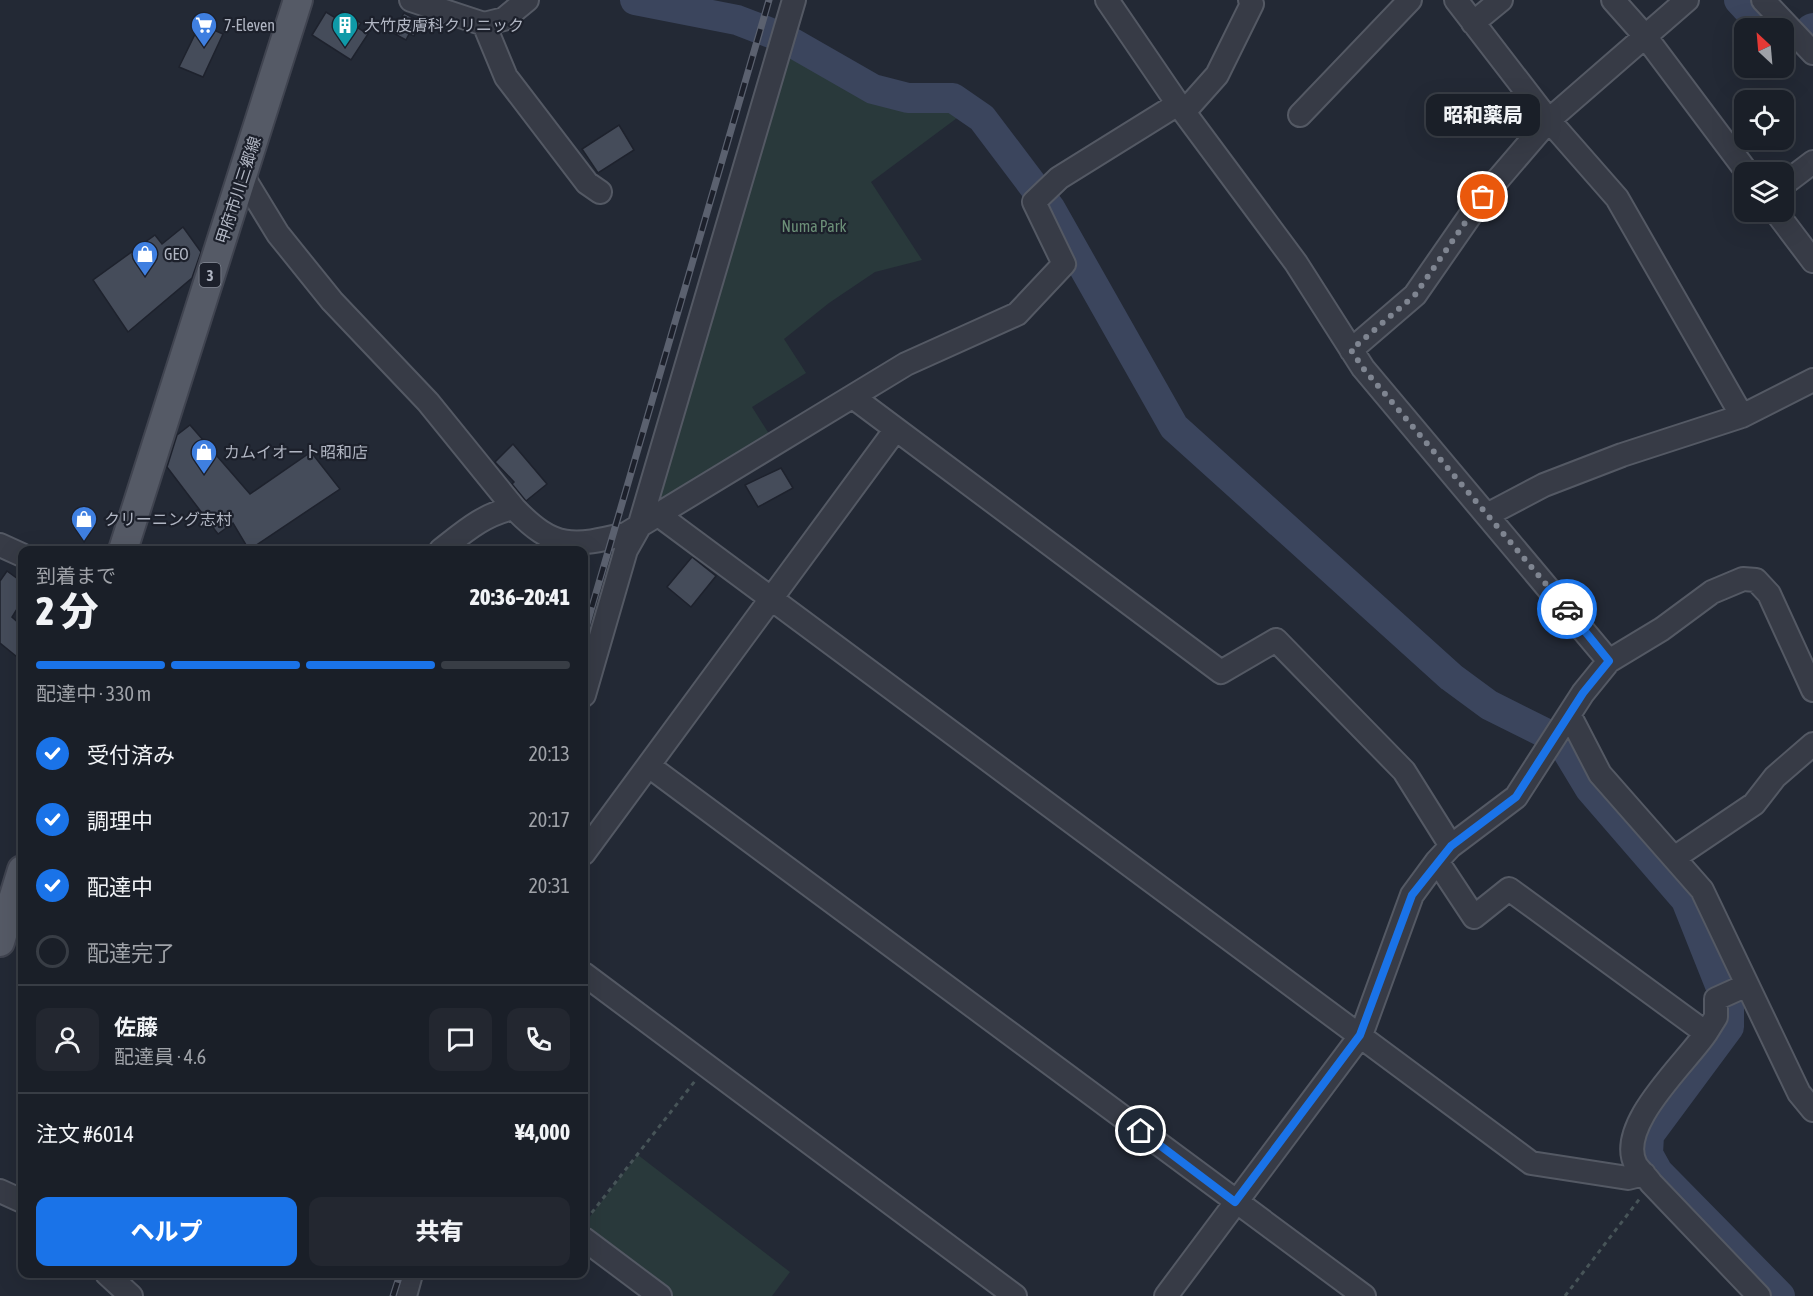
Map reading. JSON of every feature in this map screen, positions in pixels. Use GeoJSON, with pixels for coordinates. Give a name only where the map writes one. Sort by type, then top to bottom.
{"type":"FeatureCollection","features":[{"type":"Feature","properties":{"kind":"main road","name":"甲府市川三郷線"},"geometry":{"type":"LineString","coordinates":[[124,546],[298,0]]}},
{"type":"Feature","properties":{"kind":"main road"},"geometry":{"type":"LineString","coordinates":[[0,942],[18,883]]}},
{"type":"Feature","properties":{"kind":"street"},"geometry":{"type":"LineString","coordinates":[[411,0],[484,24],[504,19],[527,0]]}},
{"type":"Feature","properties":{"kind":"street"},"geometry":{"type":"LineString","coordinates":[[588,681],[794,0]]}},
{"type":"Feature","properties":{"kind":"street"},"geometry":{"type":"LineString","coordinates":[[1107,0],[1181,108],[1296,263],[1363,368],[1609,661]]}},
{"type":"Feature","properties":{"kind":"street"},"geometry":{"type":"LineString","coordinates":[[242,175],[278,234],[332,301],[428,402],[514,508],[533,528],[550,538],[588,544],[633,530],[660,516],[906,364],[1017,314],[1064,264],[1034,201],[1059,178],[1181,108],[1217,75],[1252,4],[1251,0]]}},
{"type":"Feature","properties":{"kind":"street"},"geometry":{"type":"LineString","coordinates":[[1300,115],[1410,0]]}},
{"type":"Feature","properties":{"kind":"street"},"geometry":{"type":"LineString","coordinates":[[1456,0],[1549,120],[1617,198],[1742,416]]}},
{"type":"Feature","properties":{"kind":"street"},"geometry":{"type":"LineString","coordinates":[[1473,23],[1501,0]]}},
{"type":"Feature","properties":{"kind":"street"},"geometry":{"type":"LineString","coordinates":[[1613,0],[1645,36],[1740,162]]}},
{"type":"Feature","properties":{"kind":"street"},"geometry":{"type":"LineString","coordinates":[[1351,350],[1415,295],[1483,197],[1549,120],[1687,0]]}},
{"type":"Feature","properties":{"kind":"street"},"geometry":{"type":"LineString","coordinates":[[1763,0],[1805,30],[1813,53]]}},
{"type":"Feature","properties":{"kind":"street"},"geometry":{"type":"LineString","coordinates":[[484,24],[506,77],[587,183],[600,192]]}},
{"type":"Feature","properties":{"kind":"street"},"geometry":{"type":"LineString","coordinates":[[1794,176],[1813,162]]}},
{"type":"Feature","properties":{"kind":"street"},"geometry":{"type":"LineString","coordinates":[[1784,222],[1813,261]]}},
{"type":"Feature","properties":{"kind":"street"},"geometry":{"type":"LineString","coordinates":[[1487,515],[1544,485],[1622,454],[1742,416],[1813,380]]}},
{"type":"Feature","properties":{"kind":"street"},"geometry":{"type":"LineString","coordinates":[[853,397],[1221,672],[1276,640],[1404,771],[1474,917],[1509,889],[1706,1033]]}},
{"type":"Feature","properties":{"kind":"street"},"geometry":{"type":"LineString","coordinates":[[588,848],[896,429]]}},
{"type":"Feature","properties":{"kind":"street"},"geometry":{"type":"LineString","coordinates":[[446,546],[475,524],[496,512],[514,508]]}},
{"type":"Feature","properties":{"kind":"street"},"geometry":{"type":"LineString","coordinates":[[660,516],[1531,1162],[1628,1178],[1648,1179]]}},
{"type":"Feature","properties":{"kind":"street"},"geometry":{"type":"LineString","coordinates":[[1166,1296],[1360,1035],[1412,895],[1444,854],[1516,797],[1583,693],[1609,661],[1662,629],[1712,592],[1743,579],[1756,580],[1769,594],[1813,690]]}},
{"type":"Feature","properties":{"kind":"street"},"geometry":{"type":"LineString","coordinates":[[1569,717],[1600,774],[1702,890],[1799,1093],[1813,1110]]}},
{"type":"Feature","properties":{"kind":"street"},"geometry":{"type":"LineString","coordinates":[[1674,858],[1754,804],[1775,777],[1813,744]]}},
{"type":"Feature","properties":{"kind":"street"},"geometry":{"type":"LineString","coordinates":[[649,766],[1364,1296]]}},
{"type":"Feature","properties":{"kind":"street"},"geometry":{"type":"LineString","coordinates":[[588,977],[1015,1296]]}},
{"type":"Feature","properties":{"kind":"street"},"geometry":{"type":"LineString","coordinates":[[1747,985],[1716,999],[1716,1017],[1706,1033],[1637,1125],[1633,1152],[1636,1164],[1648,1179],[1759,1296]]}},
{"type":"Feature","properties":{"kind":"street"},"geometry":{"type":"LineString","coordinates":[[0,1191],[18,1199]]}},
{"type":"Feature","properties":{"kind":"street"},"geometry":{"type":"LineString","coordinates":[[588,1242],[660,1296]]}},
{"type":"Feature","properties":{"kind":"street"},"geometry":{"type":"LineString","coordinates":[[111,1278],[131,1296]]}},
{"type":"Feature","properties":{"kind":"street"},"geometry":{"type":"LineString","coordinates":[[405,1296],[410,1278]]}},
{"type":"Feature","properties":{"kind":"path"},"geometry":{"type":"LineString","coordinates":[[588,1219],[707,1066]]}},
{"type":"Feature","properties":{"kind":"path"},"geometry":{"type":"LineString","coordinates":[[1565,1296],[1648,1179]]}},
{"type":"Feature","properties":{"kind":"green space","name":"Numa Park"},"geometry":{"type":"Polygon","coordinates":[[[789,55],[861,98],[908,109],[946,111],[957,118],[871,182],[922,260],[875,272],[829,303],[784,339],[806,373],[752,407],[771,437],[658,504],[789,55]]]}},
{"type":"Feature","properties":{"kind":"green space"},"geometry":{"type":"Polygon","coordinates":[[[638,1155],[790,1272],[772,1296],[660,1296],[588,1242],[588,1219],[638,1155]]]}},
{"type":"Feature","properties":{"kind":"building","name":"大竹皮膚科クリニック"},"geometry":{"type":"Polygon","coordinates":[[[342,11],[361,23],[358,28],[368,34],[351,60],[312,35],[326,12],[337,19],[342,11]]]}},
{"type":"Feature","properties":{"kind":"building"},"geometry":{"type":"Polygon","coordinates":[[[404,13],[421,22],[414,36],[409,34],[406,40],[393,33],[404,13]]]}},
{"type":"Feature","properties":{"kind":"building"},"geometry":{"type":"Polygon","coordinates":[[[200,24],[223,34],[203,77],[179,67],[200,24]]]}},
{"type":"Feature","properties":{"kind":"building"},"geometry":{"type":"Polygon","coordinates":[[[619,125],[634,150],[598,173],[582,149],[619,125]]]}},
{"type":"Feature","properties":{"kind":"building"},"geometry":{"type":"Polygon","coordinates":[[[183,227],[201,252],[192,278],[128,332],[93,280],[155,235],[162,244],[183,227]]]}},
{"type":"Feature","properties":{"kind":"building","name":"カムイオート昭和店"},"geometry":{"type":"Polygon","coordinates":[[[190,425],[250,494],[311,452],[340,489],[255,546],[247,546],[233,523],[218,534],[167,467],[177,435],[190,425]]]}},
{"type":"Feature","properties":{"kind":"building"},"geometry":{"type":"Polygon","coordinates":[[[513,444],[547,484],[526,501],[512,484],[514,482],[495,462],[513,444]]]}},
{"type":"Feature","properties":{"kind":"building"},"geometry":{"type":"Polygon","coordinates":[[[781,468],[793,488],[758,507],[745,485],[781,468]]]}},
{"type":"Feature","properties":{"kind":"building"},"geometry":{"type":"Polygon","coordinates":[[[692,557],[716,576],[691,607],[667,587],[692,557]]]}},
{"type":"Feature","properties":{"kind":"building"},"geometry":{"type":"Polygon","coordinates":[[[7,571],[18,579],[18,607],[12,617],[18,622],[18,658],[0,643],[0,581],[7,571]]]}},
{"type":"Feature","properties":{"kind":"waterway"},"geometry":{"type":"LineString","coordinates":[[635,0],[737,20],[784,38],[873,89],[908,98],[953,98],[982,118],[1050,208],[1174,427],[1451,677],[1489,705],[1561,741],[1590,789],[1686,900],[1729,1008],[1729,1027],[1649,1135],[1648,1154],[1658,1172],[1780,1296]]}},
{"type":"Feature","properties":{"kind":"waterway"},"geometry":{"type":"LineString","coordinates":[[1739,0],[1756,18]]}},
{"type":"Feature","properties":{"kind":"railway"},"geometry":{"type":"LineString","coordinates":[[588,620],[769,0]]}},
{"type":"Feature","properties":{"kind":"railway"},"geometry":{"type":"LineString","coordinates":[[393,1296],[399,1278]]}},
{"type":"Feature","properties":{"kind":"way so far"},"geometry":{"type":"LineString","coordinates":[[1483,197],[1415,295],[1351,350],[1363,368],[1567,609]]}},
{"type":"Feature","properties":{"kind":"place","name":"7-Eleven"},"geometry":{"type":"Point","coordinates":[204,48]}},
{"type":"Feature","properties":{"kind":"place","name":"大竹皮膚科クリニック"},"geometry":{"type":"Point","coordinates":[345,48]}},
{"type":"Feature","properties":{"kind":"place","name":"昭和薬局"},"geometry":{"type":"Point","coordinates":[1483,197]}},
{"type":"Feature","properties":{"kind":"place","name":"GEO"},"geometry":{"type":"Point","coordinates":[145,277]}},
{"type":"Feature","properties":{"kind":"place","name":"カムイオート昭和店"},"geometry":{"type":"Point","coordinates":[204,475]}},
{"type":"Feature","properties":{"kind":"place","name":"クリーニング志村"},"geometry":{"type":"Point","coordinates":[84,542]}},
{"type":"Feature","properties":{"kind":"route"},"geometry":{"type":"LineString","coordinates":[[1141,1131],[1235,1202],[1360,1035],[1412,895],[1451,846],[1516,797],[1583,693],[1609,661],[1567,609]]}}]}
